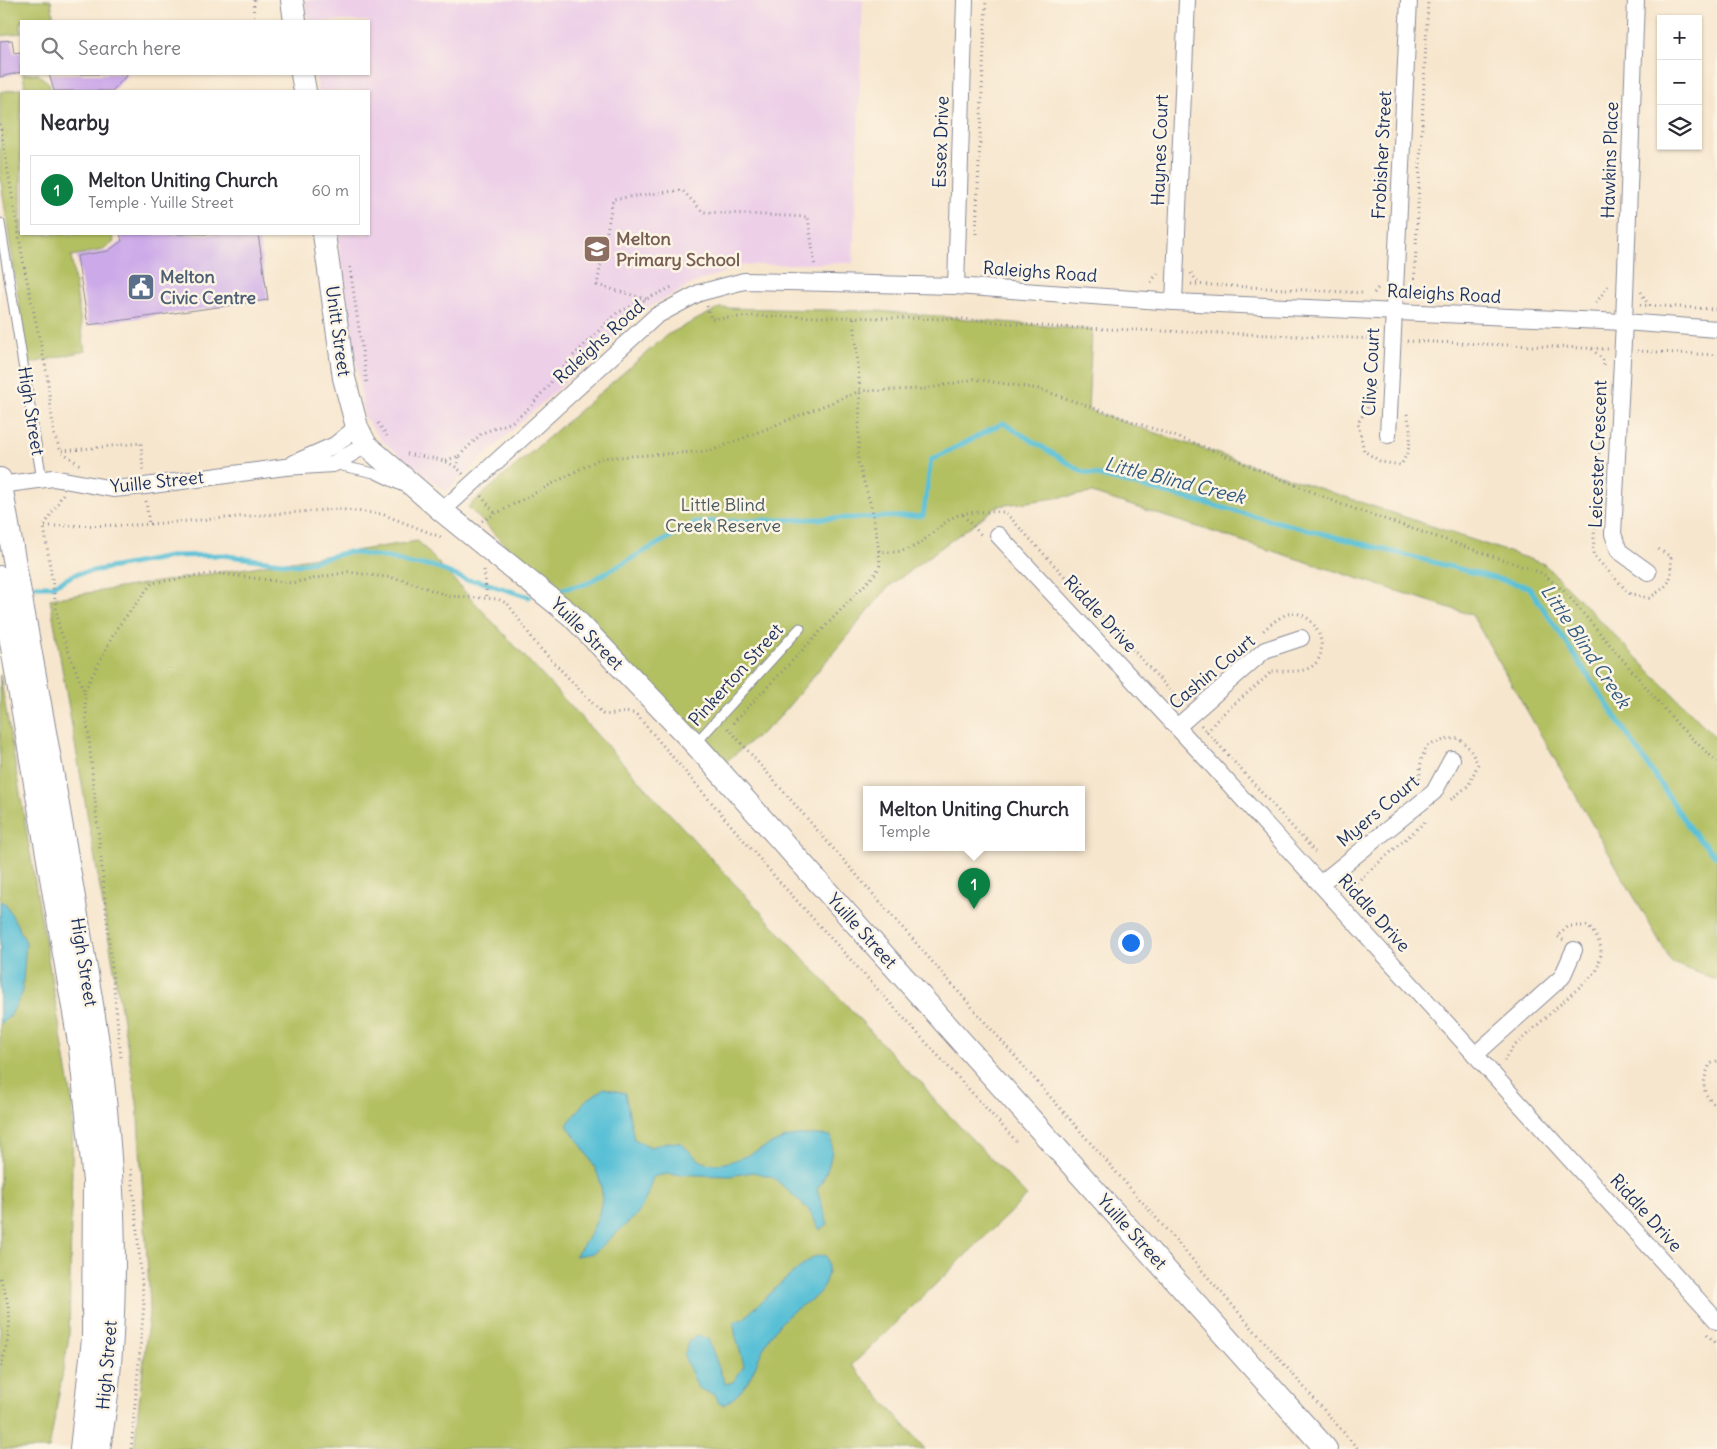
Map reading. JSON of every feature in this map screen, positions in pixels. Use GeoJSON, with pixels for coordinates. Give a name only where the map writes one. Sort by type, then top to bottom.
{"type":"FeatureCollection","features":[{"type":"Feature","properties":{"kind":"main road"},"geometry":{"type":"LineString","coordinates":[[292,0],[295,20]]}},
{"type":"Feature","properties":{"kind":"main road"},"geometry":{"type":"LineString","coordinates":[[302,75],[305,90]]}},
{"type":"Feature","properties":{"kind":"main road","name":"Unitt Street"},"geometry":{"type":"LineString","coordinates":[[324,235],[344,378],[367,431]]}},
{"type":"Feature","properties":{"kind":"main road","name":"Yuille Street"},"geometry":{"type":"LineString","coordinates":[[367,431],[414,486],[572,616],[695,744],[1326,1449]]}},
{"type":"Feature","properties":{"kind":"main road","name":"High Street"},"geometry":{"type":"LineString","coordinates":[[0,483],[49,744],[103,1078],[112,1178],[113,1275],[110,1353],[99,1449]]}},
{"type":"Feature","properties":{"kind":"main road","name":"High Street"},"geometry":{"type":"LineString","coordinates":[[0,577],[80,1048],[89,1119],[94,1181],[93,1339],[80,1449]]}},
{"type":"Feature","properties":{"kind":"street","name":"Essex Drive"},"geometry":{"type":"LineString","coordinates":[[956,286],[965,0]]}},
{"type":"Feature","properties":{"kind":"street","name":"Haynes Court"},"geometry":{"type":"LineString","coordinates":[[1174,302],[1187,0]]}},
{"type":"Feature","properties":{"kind":"street","name":"Frobisher Street"},"geometry":{"type":"LineString","coordinates":[[1394,311],[1409,0]]}},
{"type":"Feature","properties":{"kind":"street","name":"Hawkins Place"},"geometry":{"type":"LineString","coordinates":[[1624,322],[1636,0]]}},
{"type":"Feature","properties":{"kind":"street","name":"Raleighs Road"},"geometry":{"type":"LineString","coordinates":[[449,516],[471,484],[656,316],[698,293],[744,282],[956,286],[1174,302],[1624,322],[1717,329]]}},
{"type":"Feature","properties":{"kind":"street","name":"Clive Court"},"geometry":{"type":"LineString","coordinates":[[1388,435],[1394,311]]}},
{"type":"Feature","properties":{"kind":"street","name":"Leicester Crescent"},"geometry":{"type":"LineString","coordinates":[[1624,322],[1613,534],[1619,551],[1648,572]]}},
{"type":"Feature","properties":{"kind":"street","name":"Yuille Street"},"geometry":{"type":"LineString","coordinates":[[0,483],[71,480],[113,489],[286,467],[333,464],[367,431]]}},
{"type":"Feature","properties":{"kind":"street","name":"Yuille Street"},"geometry":{"type":"LineString","coordinates":[[286,467],[367,431]]}},
{"type":"Feature","properties":{"kind":"street","name":"Riddle Drive"},"geometry":{"type":"LineString","coordinates":[[998,534],[1177,726],[1717,1321]]}},
{"type":"Feature","properties":{"kind":"street","name":"Cashin Court"},"geometry":{"type":"LineString","coordinates":[[1177,726],[1265,650],[1301,638]]}},
{"type":"Feature","properties":{"kind":"street","name":"Myers Court"},"geometry":{"type":"LineString","coordinates":[[1320,884],[1434,792],[1452,760]]}},
{"type":"Feature","properties":{"kind":"street"},"geometry":{"type":"LineString","coordinates":[[1475,1055],[1562,978],[1574,950]]}},
{"type":"Feature","properties":{"kind":"lane","name":"High Street"},"geometry":{"type":"LineString","coordinates":[[0,224],[42,480]]}},
{"type":"Feature","properties":{"kind":"lane"},"geometry":{"type":"LineString","coordinates":[[333,464],[374,473],[400,486],[414,486]]}},
{"type":"Feature","properties":{"kind":"lane","name":"Pinkerton Street"},"geometry":{"type":"LineString","coordinates":[[695,744],[800,628]]}},
{"type":"Feature","properties":{"kind":"path"},"geometry":{"type":"LineString","coordinates":[[253,20],[254,0]]}},
{"type":"Feature","properties":{"kind":"path"},"geometry":{"type":"LineString","coordinates":[[975,236],[986,0]]}},
{"type":"Feature","properties":{"kind":"path"},"geometry":{"type":"LineString","coordinates":[[1142,282],[1423,296],[1414,289],[1428,0]]}},
{"type":"Feature","properties":{"kind":"path"},"geometry":{"type":"LineString","coordinates":[[0,124],[24,266],[47,374],[54,435],[61,451],[141,443],[149,524]]}},
{"type":"Feature","properties":{"kind":"path"},"geometry":{"type":"LineString","coordinates":[[646,299],[597,285],[613,199],[682,190],[703,212],[808,217],[815,268],[825,268]]}},
{"type":"Feature","properties":{"kind":"path"},"geometry":{"type":"LineString","coordinates":[[349,262],[368,393]]}},
{"type":"Feature","properties":{"kind":"path"},"geometry":{"type":"LineString","coordinates":[[1587,303],[1717,309]]}},
{"type":"Feature","properties":{"kind":"path"},"geometry":{"type":"LineString","coordinates":[[877,545],[872,509],[858,462],[860,392],[854,318],[963,319],[1064,327],[1717,355]]}},
{"type":"Feature","properties":{"kind":"path"},"geometry":{"type":"LineString","coordinates":[[449,516],[475,525],[601,458],[711,451],[860,392],[926,389],[974,379],[1039,389],[1200,445],[1344,505],[1542,573],[1564,591],[1680,726],[1717,762]]}},
{"type":"Feature","properties":{"kind":"path"},"geometry":{"type":"LineString","coordinates":[[367,431],[387,437]]}},
{"type":"Feature","properties":{"kind":"path"},"geometry":{"type":"LineString","coordinates":[[398,453],[446,460],[457,467],[496,514]]}},
{"type":"Feature","properties":{"kind":"path"},"geometry":{"type":"LineString","coordinates":[[446,460],[459,456],[457,467]]}},
{"type":"Feature","properties":{"kind":"path"},"geometry":{"type":"LineString","coordinates":[[68,654],[59,627],[44,526],[71,480]]}},
{"type":"Feature","properties":{"kind":"path"},"geometry":{"type":"LineString","coordinates":[[44,526],[149,524],[337,509],[382,514],[434,533]]}},
{"type":"Feature","properties":{"kind":"path"},"geometry":{"type":"LineString","coordinates":[[879,551],[880,565],[876,573],[728,728],[1358,1449]]}},
{"type":"Feature","properties":{"kind":"path"},"geometry":{"type":"LineString","coordinates":[[84,691],[117,628],[152,583],[215,573],[291,583],[348,572],[401,579],[448,596],[488,598],[508,604],[537,645],[603,714],[610,715],[626,711],[636,714],[776,878],[1016,1141]]}},
{"type":"Feature","properties":{"kind":"path"},"geometry":{"type":"LineString","coordinates":[[485,572],[488,598]]}},
{"type":"Feature","properties":{"kind":"path"},"geometry":{"type":"LineString","coordinates":[[1717,1061],[1710,1064],[1703,1082],[1708,1099],[1717,1107]]}},
{"type":"Feature","properties":{"kind":"path"},"geometry":{"type":"LineString","coordinates":[[0,1278],[9,1301],[10,1336],[0,1369]]}},
{"type":"Feature","properties":{"kind":"shaded area","name":"Melton Primary School"},"geometry":{"type":"Polygon","coordinates":[[[305,0],[863,0],[853,263],[744,265],[694,283],[645,309],[446,491],[382,441],[364,416],[338,235],[370,235],[370,90],[318,90],[316,75],[370,75],[370,20],[308,20],[305,0]]]}},
{"type":"Feature","properties":{"kind":"green space"},"geometry":{"type":"Polygon","coordinates":[[[0,0],[51,0],[54,20],[20,20],[20,33],[0,36],[0,0]]]}},
{"type":"Feature","properties":{"kind":"green space"},"geometry":{"type":"Polygon","coordinates":[[[23,75],[39,75],[49,83],[51,90],[20,90],[20,235],[112,235],[114,242],[103,250],[71,256],[85,351],[28,364],[0,175],[0,92],[25,88],[23,75]]]}},
{"type":"Feature","properties":{"kind":"green space","name":"Little Blind Creek Reserve"},"geometry":{"type":"Polygon","coordinates":[[[719,308],[878,311],[1092,330],[1088,410],[1544,564],[1717,739],[1717,980],[1672,963],[1472,615],[1092,493],[998,506],[889,586],[776,721],[723,764],[468,507],[667,335],[719,308]]]}},
{"type":"Feature","properties":{"kind":"green space"},"geometry":{"type":"Polygon","coordinates":[[[418,541],[912,1076],[922,1083],[935,1101],[1027,1196],[852,1365],[925,1449],[134,1449],[150,1304],[137,1102],[50,599],[418,541]]]}},
{"type":"Feature","properties":{"kind":"green space"},"geometry":{"type":"Polygon","coordinates":[[[0,675],[73,1106],[69,1337],[49,1449],[0,1449],[0,675]]]}},
{"type":"Feature","properties":{"kind":"water"},"geometry":{"type":"Polygon","coordinates":[[[0,901],[6,904],[26,942],[22,994],[10,1016],[0,1024],[0,901]]]}},
{"type":"Feature","properties":{"kind":"water"},"geometry":{"type":"Polygon","coordinates":[[[604,1088],[625,1093],[634,1139],[651,1147],[667,1142],[681,1143],[695,1156],[707,1163],[720,1164],[729,1162],[790,1137],[831,1136],[832,1150],[829,1164],[817,1190],[828,1224],[820,1230],[808,1209],[773,1177],[753,1172],[730,1176],[666,1174],[653,1177],[647,1196],[638,1214],[594,1253],[575,1256],[586,1241],[599,1214],[602,1195],[596,1170],[567,1125],[584,1102],[604,1088]]]}},
{"type":"Feature","properties":{"kind":"water"},"geometry":{"type":"Polygon","coordinates":[[[825,1255],[828,1268],[822,1288],[816,1296],[784,1319],[772,1334],[741,1391],[723,1405],[719,1403],[714,1395],[698,1388],[684,1356],[688,1342],[697,1335],[708,1339],[725,1384],[733,1382],[744,1366],[736,1339],[734,1322],[743,1319],[781,1283],[813,1257],[825,1255]]]}},
{"type":"Feature","properties":{"kind":"building"},"geometry":{"type":"Polygon","coordinates":[[[12,40],[14,53],[20,52],[20,72],[0,77],[0,41],[12,40]]]}},
{"type":"Feature","properties":{"kind":"building"},"geometry":{"type":"Polygon","coordinates":[[[49,75],[127,75],[113,90],[54,90],[49,75]]]}},
{"type":"Feature","properties":{"kind":"building","name":"Melton Civic Centre"},"geometry":{"type":"Polygon","coordinates":[[[120,235],[258,235],[268,300],[88,325],[77,256],[108,251],[122,241],[120,235]]]}},
{"type":"Feature","properties":{"kind":"waterway","name":"Little Blind Creek"},"geometry":{"type":"LineString","coordinates":[[562,589],[586,584],[697,522],[923,516],[931,460],[1003,423],[1081,471],[1529,587],[1693,833],[1717,857]]}},
{"type":"Feature","properties":{"kind":"waterway","name":"Little Blind Creek"},"geometry":{"type":"LineString","coordinates":[[35,586],[52,586],[76,574],[175,556],[222,555],[297,565],[348,552],[390,558],[410,564],[433,566],[466,580],[479,581],[529,597]]}},
{"type":"Feature","properties":{"kind":"place","name":"Melton Primary School"},"geometry":{"type":"Point","coordinates":[597,249]}},
{"type":"Feature","properties":{"kind":"place","name":"Melton Civic Centre"},"geometry":{"type":"Point","coordinates":[141,287]}},
{"type":"Feature","properties":{"kind":"place","name":"Melton Uniting Church"},"geometry":{"type":"Point","coordinates":[974,909]}}]}
